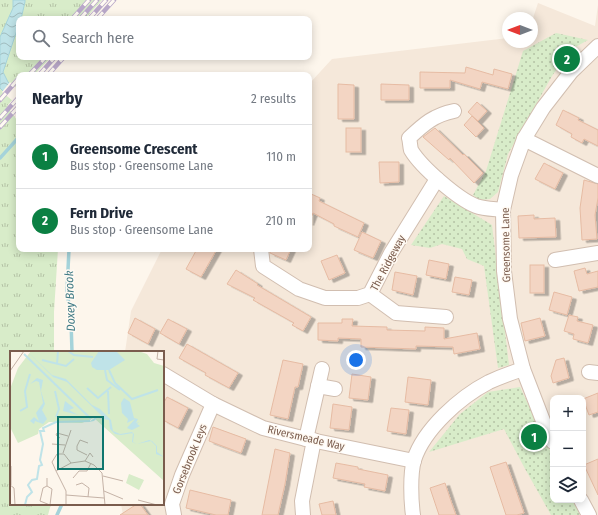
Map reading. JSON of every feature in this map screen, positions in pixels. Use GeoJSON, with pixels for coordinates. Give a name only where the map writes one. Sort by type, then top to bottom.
{"type":"FeatureCollection","features":[{"type":"Feature","properties":{"kind":"street","name":"Greensome Lane"},"geometry":{"type":"LineString","coordinates":[[550,436],[523,369],[510,319],[504,270],[503,210],[511,175],[524,139],[543,108],[571,72],[598,46]]}},
{"type":"Feature","properties":{"kind":"street"},"geometry":{"type":"LineString","coordinates":[[454,111],[425,122],[409,138],[411,149],[437,179],[466,201],[477,207],[503,210]]}},
{"type":"Feature","properties":{"kind":"street"},"geometry":{"type":"LineString","coordinates":[[524,139],[598,176]]}},
{"type":"Feature","properties":{"kind":"street","name":"The Ridgeway"},"geometry":{"type":"LineString","coordinates":[[261,252],[263,266],[299,289],[325,298],[358,298],[370,294],[391,253],[437,179]]}},
{"type":"Feature","properties":{"kind":"street"},"geometry":{"type":"LineString","coordinates":[[555,260],[598,253]]}},
{"type":"Feature","properties":{"kind":"street"},"geometry":{"type":"LineString","coordinates":[[370,294],[396,313],[446,318]]}},
{"type":"Feature","properties":{"kind":"street"},"geometry":{"type":"LineString","coordinates":[[303,515],[302,501],[318,386],[322,369]]}},
{"type":"Feature","properties":{"kind":"street"},"geometry":{"type":"LineString","coordinates":[[413,515],[412,487],[414,461],[421,445],[433,428],[453,407],[477,389],[523,369]]}},
{"type":"Feature","properties":{"kind":"street","name":"Riversmeade Way"},"geometry":{"type":"LineString","coordinates":[[164,375],[213,404],[263,428],[310,440],[414,461]]}},
{"type":"Feature","properties":{"kind":"street"},"geometry":{"type":"LineString","coordinates":[[318,386],[335,389]]}},
{"type":"Feature","properties":{"kind":"street","name":"Gorsebrook Leys"},"geometry":{"type":"LineString","coordinates":[[174,515],[172,504],[182,475],[213,404]]}},
{"type":"Feature","properties":{"kind":"street"},"geometry":{"type":"LineString","coordinates":[[583,503],[589,515]]}},
{"type":"Feature","properties":{"kind":"shaded area"},"geometry":{"type":"Polygon","coordinates":[[[538,3],[595,26],[598,5],[598,515],[123,515],[121,505],[164,505],[164,351],[125,351],[131,311],[160,252],[312,252],[312,81],[332,59],[502,39],[502,48],[538,48],[538,12],[535,12],[538,3]]]}},
{"type":"Feature","properties":{"kind":"green space"},"geometry":{"type":"Polygon","coordinates":[[[0,0],[102,0],[88,16],[16,16],[16,60],[48,60],[37,72],[16,72],[16,96],[7,106],[16,119],[16,252],[58,252],[54,312],[54,351],[10,351],[10,505],[51,505],[48,515],[0,515],[0,0]]]}},
{"type":"Feature","properties":{"kind":"green space"},"geometry":{"type":"Polygon","coordinates":[[[556,33],[588,40],[570,50],[552,76],[508,154],[498,192],[490,199],[479,200],[473,195],[486,171],[523,51],[528,48],[538,48],[538,43],[556,33]]]}},
{"type":"Feature","properties":{"kind":"green space"},"geometry":{"type":"Polygon","coordinates":[[[444,196],[492,225],[509,365],[498,368],[484,266],[467,259],[462,249],[442,244],[430,248],[411,245],[444,196]]]}},
{"type":"Feature","properties":{"kind":"green space"},"geometry":{"type":"Polygon","coordinates":[[[520,387],[550,451],[550,503],[574,503],[580,515],[551,515],[504,429],[429,452],[460,414],[488,392],[520,387]]]}},
{"type":"Feature","properties":{"kind":"water"},"geometry":{"type":"Polygon","coordinates":[[[13,0],[25,0],[22,16],[16,16],[16,33],[3,72],[8,82],[16,89],[16,92],[3,91],[0,88],[0,37],[13,8],[13,0]]]}},
{"type":"Feature","properties":{"kind":"pier"},"geometry":{"type":"Polygon","coordinates":[[[10,82],[16,87],[16,104],[2,92],[10,82]]]}},
{"type":"Feature","properties":{"kind":"building"},"geometry":{"type":"Polygon","coordinates":[[[466,67],[493,75],[494,69],[512,74],[508,89],[482,82],[480,89],[450,80],[450,88],[420,88],[420,72],[465,73],[466,67]]]}},
{"type":"Feature","properties":{"kind":"building"},"geometry":{"type":"Polygon","coordinates":[[[338,84],[354,85],[354,119],[338,119],[338,84]]]}},
{"type":"Feature","properties":{"kind":"building"},"geometry":{"type":"Polygon","coordinates":[[[381,84],[409,85],[409,100],[381,100],[381,84]]]}},
{"type":"Feature","properties":{"kind":"building"},"geometry":{"type":"Polygon","coordinates":[[[477,102],[487,111],[478,121],[468,112],[477,102]]]}},
{"type":"Feature","properties":{"kind":"building"},"geometry":{"type":"Polygon","coordinates":[[[563,110],[579,118],[578,120],[598,130],[598,146],[584,139],[582,143],[571,137],[572,134],[556,125],[563,110]]]}},
{"type":"Feature","properties":{"kind":"building"},"geometry":{"type":"Polygon","coordinates":[[[472,116],[484,128],[476,137],[464,125],[472,116]]]}},
{"type":"Feature","properties":{"kind":"building"},"geometry":{"type":"Polygon","coordinates":[[[346,128],[361,128],[361,152],[346,152],[346,128]]]}},
{"type":"Feature","properties":{"kind":"building"},"geometry":{"type":"Polygon","coordinates":[[[435,128],[483,173],[474,183],[450,158],[449,160],[423,137],[435,128]]]}},
{"type":"Feature","properties":{"kind":"building"},"geometry":{"type":"Polygon","coordinates":[[[379,162],[399,162],[399,182],[380,183],[379,162]]]}},
{"type":"Feature","properties":{"kind":"building"},"geometry":{"type":"Polygon","coordinates":[[[544,163],[563,173],[555,189],[535,179],[544,163]]]}},
{"type":"Feature","properties":{"kind":"building"},"geometry":{"type":"Polygon","coordinates":[[[584,180],[598,184],[598,198],[595,215],[597,239],[582,240],[580,208],[584,180]]]}},
{"type":"Feature","properties":{"kind":"building"},"geometry":{"type":"Polygon","coordinates":[[[312,194],[320,198],[319,201],[364,223],[358,237],[334,226],[334,224],[313,213],[312,216],[312,194]]]}},
{"type":"Feature","properties":{"kind":"building"},"geometry":{"type":"Polygon","coordinates":[[[534,215],[534,219],[555,218],[556,237],[519,238],[518,216],[534,215]]]}},
{"type":"Feature","properties":{"kind":"building"},"geometry":{"type":"Polygon","coordinates":[[[362,232],[381,241],[373,258],[354,250],[362,232]]]}},
{"type":"Feature","properties":{"kind":"building"},"geometry":{"type":"Polygon","coordinates":[[[195,252],[215,252],[201,277],[186,269],[195,252]]]}},
{"type":"Feature","properties":{"kind":"building"},"geometry":{"type":"Polygon","coordinates":[[[270,252],[290,252],[286,260],[270,252]]]}},
{"type":"Feature","properties":{"kind":"building"},"geometry":{"type":"Polygon","coordinates":[[[337,255],[345,273],[329,280],[321,261],[337,255]]]}},
{"type":"Feature","properties":{"kind":"building"},"geometry":{"type":"Polygon","coordinates":[[[429,260],[449,264],[446,279],[426,275],[429,260]]]}},
{"type":"Feature","properties":{"kind":"building"},"geometry":{"type":"Polygon","coordinates":[[[530,265],[544,265],[544,293],[530,293],[530,265]]]}},
{"type":"Feature","properties":{"kind":"building"},"geometry":{"type":"Polygon","coordinates":[[[585,268],[587,274],[598,271],[598,287],[579,291],[574,271],[585,268]]]}},
{"type":"Feature","properties":{"kind":"building"},"geometry":{"type":"Polygon","coordinates":[[[236,270],[258,284],[257,285],[311,317],[303,331],[292,325],[294,323],[253,300],[255,298],[227,284],[236,270]]]}},
{"type":"Feature","properties":{"kind":"building"},"geometry":{"type":"Polygon","coordinates":[[[395,272],[417,276],[413,295],[392,290],[395,272]]]}},
{"type":"Feature","properties":{"kind":"building"},"geometry":{"type":"Polygon","coordinates":[[[455,277],[472,280],[469,295],[452,292],[455,277]]]}},
{"type":"Feature","properties":{"kind":"building"},"geometry":{"type":"Polygon","coordinates":[[[554,292],[572,297],[567,315],[549,310],[554,292]]]}},
{"type":"Feature","properties":{"kind":"building"},"geometry":{"type":"Polygon","coordinates":[[[569,315],[578,317],[577,321],[593,325],[588,343],[573,339],[574,334],[564,331],[569,315]]]}},
{"type":"Feature","properties":{"kind":"building"},"geometry":{"type":"Polygon","coordinates":[[[135,318],[155,329],[148,344],[128,333],[135,318]]]}},
{"type":"Feature","properties":{"kind":"building"},"geometry":{"type":"Polygon","coordinates":[[[540,318],[545,336],[525,341],[521,323],[540,318]]]}},
{"type":"Feature","properties":{"kind":"building"},"geometry":{"type":"Polygon","coordinates":[[[168,319],[187,329],[179,344],[160,333],[168,319]]]}},
{"type":"Feature","properties":{"kind":"building"},"geometry":{"type":"Polygon","coordinates":[[[342,319],[353,319],[352,326],[387,327],[387,330],[425,331],[425,327],[444,328],[444,339],[477,333],[480,349],[454,354],[453,347],[416,346],[416,349],[361,347],[361,339],[338,338],[338,341],[318,340],[318,323],[342,323],[342,319]]]}},
{"type":"Feature","properties":{"kind":"building"},"geometry":{"type":"Polygon","coordinates":[[[187,344],[238,373],[229,388],[205,375],[206,373],[179,358],[187,344]]]}},
{"type":"Feature","properties":{"kind":"building"},"geometry":{"type":"Polygon","coordinates":[[[564,358],[569,378],[553,383],[551,376],[556,360],[564,358]]]}},
{"type":"Feature","properties":{"kind":"building"},"geometry":{"type":"Polygon","coordinates":[[[283,360],[303,364],[298,387],[295,387],[288,419],[270,415],[283,360]]]}},
{"type":"Feature","properties":{"kind":"building"},"geometry":{"type":"Polygon","coordinates":[[[352,374],[371,377],[368,400],[349,398],[352,374]]]}},
{"type":"Feature","properties":{"kind":"building"},"geometry":{"type":"Polygon","coordinates":[[[408,377],[431,380],[428,405],[405,402],[408,377]]]}},
{"type":"Feature","properties":{"kind":"building"},"geometry":{"type":"Polygon","coordinates":[[[598,393],[598,412],[589,415],[586,407],[586,398],[598,393]]]}},
{"type":"Feature","properties":{"kind":"building"},"geometry":{"type":"Polygon","coordinates":[[[167,397],[188,408],[178,428],[164,421],[164,402],[167,397]]]}},
{"type":"Feature","properties":{"kind":"building"},"geometry":{"type":"Polygon","coordinates":[[[333,404],[352,407],[349,430],[330,428],[333,404]]]}},
{"type":"Feature","properties":{"kind":"building"},"geometry":{"type":"Polygon","coordinates":[[[391,408],[409,410],[406,434],[387,431],[391,408]]]}},
{"type":"Feature","properties":{"kind":"building"},"geometry":{"type":"Polygon","coordinates":[[[213,427],[246,439],[241,453],[209,441],[213,427]]]}},
{"type":"Feature","properties":{"kind":"building"},"geometry":{"type":"Polygon","coordinates":[[[275,449],[290,453],[285,484],[278,515],[262,515],[275,449]]]}},
{"type":"Feature","properties":{"kind":"building"},"geometry":{"type":"Polygon","coordinates":[[[598,459],[598,495],[586,469],[586,464],[598,459]]]}},
{"type":"Feature","properties":{"kind":"building"},"geometry":{"type":"Polygon","coordinates":[[[506,462],[524,513],[517,515],[506,515],[490,467],[506,462]]]}},
{"type":"Feature","properties":{"kind":"building"},"geometry":{"type":"Polygon","coordinates":[[[336,463],[388,475],[385,491],[364,487],[365,484],[333,478],[336,463]]]}},
{"type":"Feature","properties":{"kind":"building"},"geometry":{"type":"Polygon","coordinates":[[[445,483],[456,515],[439,515],[430,488],[445,483]]]}},
{"type":"Feature","properties":{"kind":"building"},"geometry":{"type":"Polygon","coordinates":[[[190,490],[231,500],[228,515],[216,515],[186,508],[190,490]]]}},
{"type":"Feature","properties":{"kind":"building"},"geometry":{"type":"Polygon","coordinates":[[[333,501],[336,515],[322,515],[319,504],[333,501]]]}},
{"type":"Feature","properties":{"kind":"building"},"geometry":{"type":"Polygon","coordinates":[[[135,505],[141,505],[148,515],[120,515],[135,505]]]}},
{"type":"Feature","properties":{"kind":"waterway"},"geometry":{"type":"LineString","coordinates":[[0,158],[16,140]]}},
{"type":"Feature","properties":{"kind":"waterway","name":"Doxey Brook"},"geometry":{"type":"LineString","coordinates":[[69,252],[67,290],[71,321],[72,351]]}},
{"type":"Feature","properties":{"kind":"waterway","name":"Doxey Brook"},"geometry":{"type":"LineString","coordinates":[[57,515],[62,505]]}},
{"type":"Feature","properties":{"kind":"railway"},"geometry":{"type":"LineString","coordinates":[[75,16],[89,0]]}},
{"type":"Feature","properties":{"kind":"railway"},"geometry":{"type":"LineString","coordinates":[[83,16],[97,0]]}},
{"type":"Feature","properties":{"kind":"railway"},"geometry":{"type":"LineString","coordinates":[[92,16],[106,0]]}},
{"type":"Feature","properties":{"kind":"railway"},"geometry":{"type":"LineString","coordinates":[[100,16],[114,0]]}},
{"type":"Feature","properties":{"kind":"railway"},"geometry":{"type":"LineString","coordinates":[[32,72],[43,60]]}},
{"type":"Feature","properties":{"kind":"railway"},"geometry":{"type":"LineString","coordinates":[[42,72],[52,60]]}},
{"type":"Feature","properties":{"kind":"railway"},"geometry":{"type":"LineString","coordinates":[[51,72],[61,60]]}},
{"type":"Feature","properties":{"kind":"railway"},"geometry":{"type":"LineString","coordinates":[[0,100],[16,81]]}},
{"type":"Feature","properties":{"kind":"railway"},"geometry":{"type":"LineString","coordinates":[[0,118],[16,100]]}},
{"type":"Feature","properties":{"kind":"railway"},"geometry":{"type":"LineString","coordinates":[[0,127],[16,109]]}},
{"type":"Feature","properties":{"kind":"place","name":"Fern Drive"},"geometry":{"type":"Point","coordinates":[567,59]}},
{"type":"Feature","properties":{"kind":"place","name":"Greensome Crescent"},"geometry":{"type":"Point","coordinates":[534,437]}}]}
